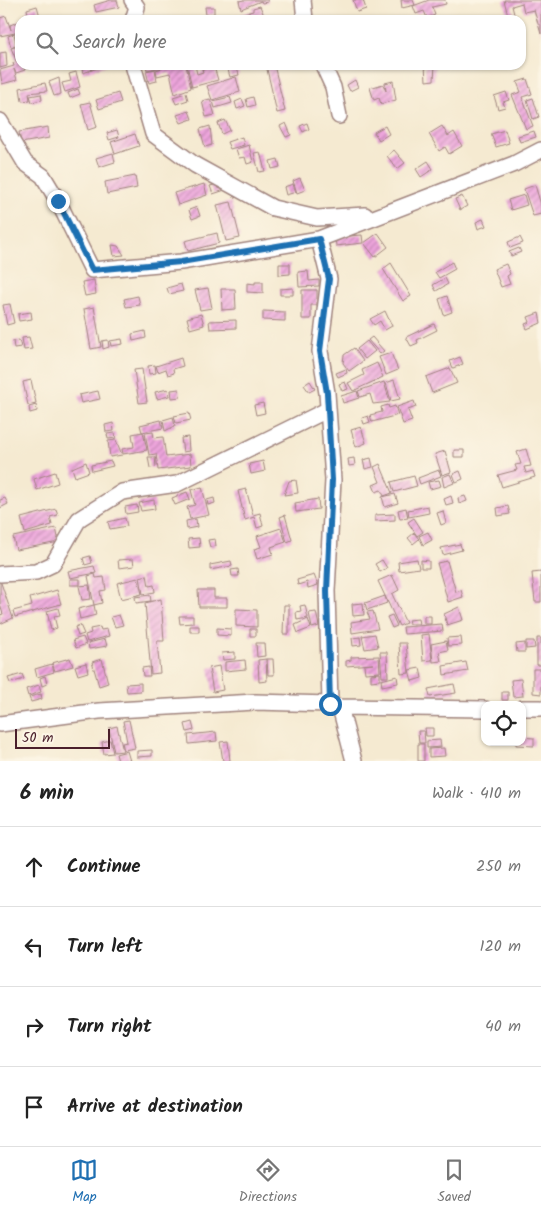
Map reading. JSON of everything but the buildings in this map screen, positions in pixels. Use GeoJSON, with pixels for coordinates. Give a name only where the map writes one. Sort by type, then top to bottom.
{"type":"FeatureCollection","features":[{"type":"Feature","properties":{"kind":"street"},"geometry":{"type":"LineString","coordinates":[[132,0],[137,7],[135,15]]}},
{"type":"Feature","properties":{"kind":"street"},"geometry":{"type":"LineString","coordinates":[[303,0],[304,15]]}},
{"type":"Feature","properties":{"kind":"street"},"geometry":{"type":"LineString","coordinates":[[134,70],[153,134],[196,165],[273,208],[317,218],[382,213]]}},
{"type":"Feature","properties":{"kind":"street"},"geometry":{"type":"LineString","coordinates":[[325,70],[333,87],[339,116]]}},
{"type":"Feature","properties":{"kind":"street"},"geometry":{"type":"LineString","coordinates":[[0,121],[25,163],[43,176],[92,270],[181,262],[319,239],[382,213],[464,183],[541,150]]}},
{"type":"Feature","properties":{"kind":"street"},"geometry":{"type":"LineString","coordinates":[[319,239],[329,279],[320,351],[327,393],[332,480],[327,591],[335,705],[354,761]]}},
{"type":"Feature","properties":{"kind":"street"},"geometry":{"type":"LineString","coordinates":[[0,574],[36,572],[53,564],[79,519],[122,492],[177,484],[199,475],[327,410]]}},
{"type":"Feature","properties":{"kind":"street"},"geometry":{"type":"LineString","coordinates":[[0,724],[108,710],[255,702],[481,709]]}},
{"type":"Feature","properties":{"kind":"street"},"geometry":{"type":"LineString","coordinates":[[526,708],[541,708]]}},
{"type":"Feature","properties":{"kind":"route"},"geometry":{"type":"LineString","coordinates":[[58,201],[92,270],[181,262],[319,239],[329,279],[320,351],[327,393],[332,480],[327,591],[330,704]]}}]}
